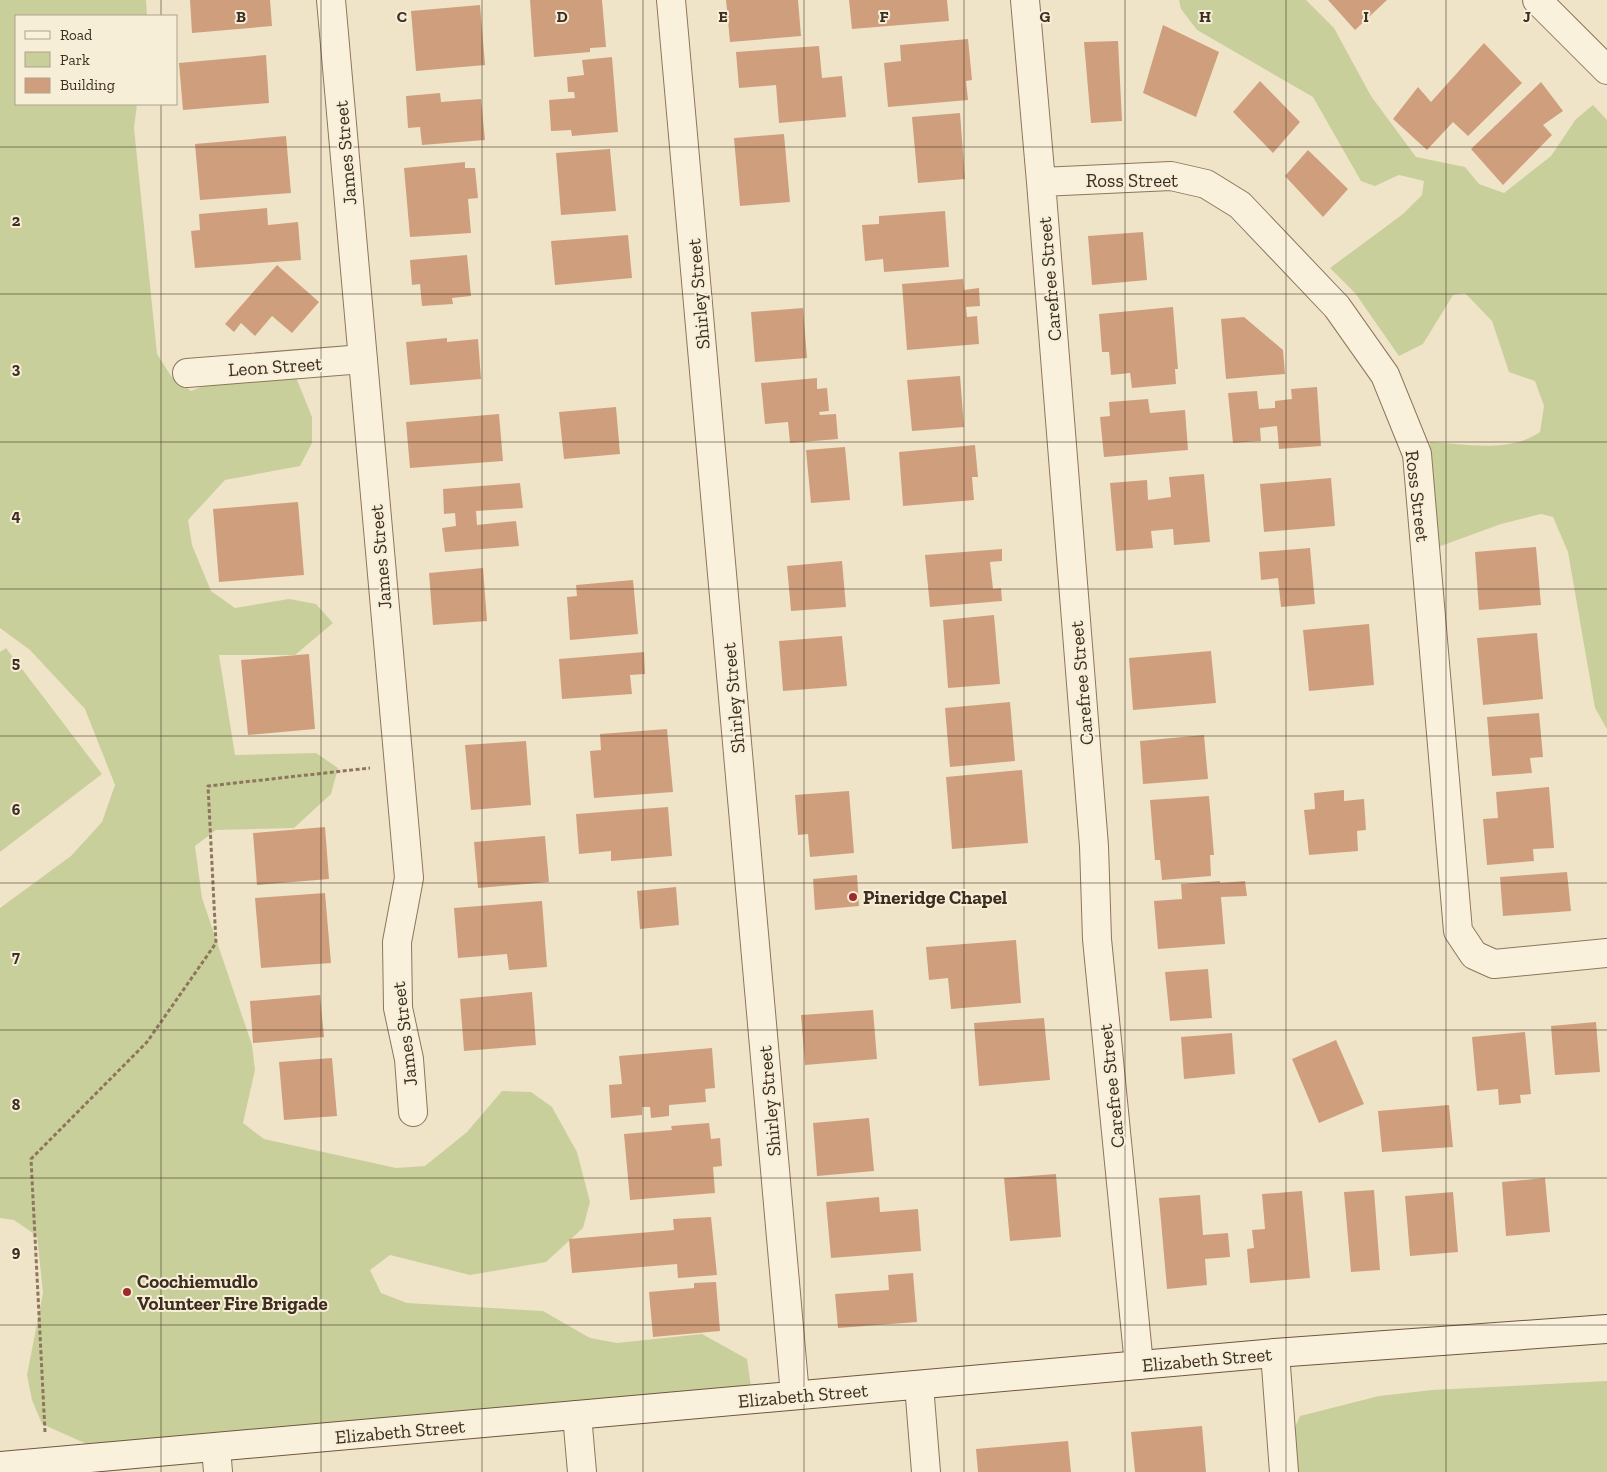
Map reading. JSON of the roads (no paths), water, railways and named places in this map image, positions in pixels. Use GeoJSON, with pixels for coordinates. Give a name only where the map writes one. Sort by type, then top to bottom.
{"type":"FeatureCollection","features":[{"type":"Feature","properties":{"kind":"street","name":"James Street"},"geometry":{"type":"LineString","coordinates":[[331,0],[408,878],[396,942],[398,1008],[409,1059],[413,1112]]}},
{"type":"Feature","properties":{"kind":"street","name":"Shirley Street"},"geometry":{"type":"LineString","coordinates":[[672,0],[795,1396]]}},
{"type":"Feature","properties":{"kind":"street","name":"Carefree Street"},"geometry":{"type":"LineString","coordinates":[[1025,0],[1094,846],[1097,939],[1139,1365]]}},
{"type":"Feature","properties":{"kind":"street"},"geometry":{"type":"LineString","coordinates":[[1537,0],[1607,70]]}},
{"type":"Feature","properties":{"kind":"street","name":"Ross Street"},"geometry":{"type":"LineString","coordinates":[[1041,182],[1170,176],[1206,184],[1240,206],[1337,308],[1385,375],[1417,454],[1458,931],[1474,955],[1494,964],[1607,953]]}},
{"type":"Feature","properties":{"kind":"street","name":"Leon Street"},"geometry":{"type":"LineString","coordinates":[[187,372],[363,359]]}},
{"type":"Feature","properties":{"kind":"street","name":"Elizabeth Street"},"geometry":{"type":"LineString","coordinates":[[0,1466],[48,1462],[217,1460],[577,1415],[1275,1353],[1607,1329]]}},
{"type":"Feature","properties":{"kind":"street"},"geometry":{"type":"LineString","coordinates":[[1275,1353],[1284,1472]]}},
{"type":"Feature","properties":{"kind":"street"},"geometry":{"type":"LineString","coordinates":[[918,1385],[926,1472]]}},
{"type":"Feature","properties":{"kind":"street"},"geometry":{"type":"LineString","coordinates":[[577,1415],[582,1472]]}},
{"type":"Feature","properties":{"kind":"place","name":"Pineridge Chapel"},"geometry":{"type":"Point","coordinates":[853,897]}},
{"type":"Feature","properties":{"kind":"place","name":"Coochiemudlo Volunteer Fire Brigade"},"geometry":{"type":"Point","coordinates":[127,1292]}}]}
